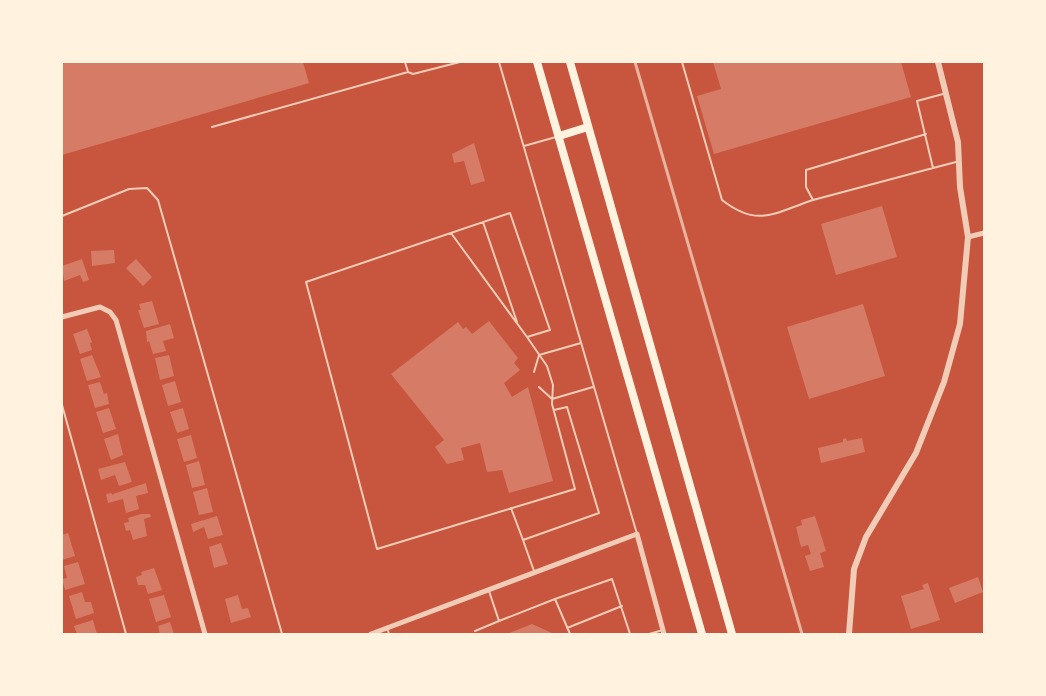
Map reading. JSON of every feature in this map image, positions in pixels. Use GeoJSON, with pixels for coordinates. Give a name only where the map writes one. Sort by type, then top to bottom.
{"type":"FeatureCollection","features":[{"type":"Feature","properties":{"kind":"highway"},"geometry":{"type":"LineString","coordinates":[[537,62],[702,634]]}},
{"type":"Feature","properties":{"kind":"highway"},"geometry":{"type":"LineString","coordinates":[[570,62],[732,634]]}},
{"type":"Feature","properties":{"kind":"highway"},"geometry":{"type":"LineString","coordinates":[[559,136],[588,127]]}},
{"type":"Feature","properties":{"kind":"street"},"geometry":{"type":"LineString","coordinates":[[849,634],[854,569],[866,537],[916,453],[944,382],[960,324],[968,237],[958,142],[938,62]]}},
{"type":"Feature","properties":{"kind":"street"},"geometry":{"type":"LineString","coordinates":[[968,237],[984,234]]}},
{"type":"Feature","properties":{"kind":"street"},"geometry":{"type":"LineString","coordinates":[[62,317],[100,307],[110,312],[116,320],[205,634]]}},
{"type":"Feature","properties":{"kind":"street"},"geometry":{"type":"LineString","coordinates":[[370,634],[388,631],[637,534],[664,632]]}},
{"type":"Feature","properties":{"kind":"lane"},"geometry":{"type":"LineString","coordinates":[[405,62],[408,72]]}},
{"type":"Feature","properties":{"kind":"lane"},"geometry":{"type":"LineString","coordinates":[[212,127],[408,72],[414,74],[460,62]]}},
{"type":"Feature","properties":{"kind":"lane"},"geometry":{"type":"LineString","coordinates":[[499,62],[637,534]]}},
{"type":"Feature","properties":{"kind":"lane"},"geometry":{"type":"LineString","coordinates":[[682,62],[722,200],[736,211],[760,218],[813,200],[959,162]]}},
{"type":"Feature","properties":{"kind":"lane"},"geometry":{"type":"LineString","coordinates":[[933,168],[917,101],[946,93]]}},
{"type":"Feature","properties":{"kind":"lane"},"geometry":{"type":"LineString","coordinates":[[813,200],[806,187],[806,170],[926,134]]}},
{"type":"Feature","properties":{"kind":"lane"},"geometry":{"type":"LineString","coordinates":[[523,146],[559,136]]}},
{"type":"Feature","properties":{"kind":"lane"},"geometry":{"type":"LineString","coordinates":[[62,216],[129,189],[147,189],[158,200],[282,634]]}},
{"type":"Feature","properties":{"kind":"lane"},"geometry":{"type":"LineString","coordinates":[[451,233],[547,366],[553,385],[554,410],[575,489],[377,549],[306,282],[510,213],[550,330],[527,337]]}},
{"type":"Feature","properties":{"kind":"lane"},"geometry":{"type":"LineString","coordinates":[[483,222],[518,324]]}},
{"type":"Feature","properties":{"kind":"lane"},"geometry":{"type":"LineString","coordinates":[[539,355],[580,343]]}},
{"type":"Feature","properties":{"kind":"lane"},"geometry":{"type":"LineString","coordinates":[[534,372],[539,355]]}},
{"type":"Feature","properties":{"kind":"lane"},"geometry":{"type":"LineString","coordinates":[[539,387],[552,399]]}},
{"type":"Feature","properties":{"kind":"lane"},"geometry":{"type":"LineString","coordinates":[[552,399],[594,387]]}},
{"type":"Feature","properties":{"kind":"lane"},"geometry":{"type":"LineString","coordinates":[[62,405],[126,634]]}},
{"type":"Feature","properties":{"kind":"lane"},"geometry":{"type":"LineString","coordinates":[[523,540],[600,513],[567,407],[554,410]]}},
{"type":"Feature","properties":{"kind":"lane"},"geometry":{"type":"LineString","coordinates":[[511,508],[535,573]]}},
{"type":"Feature","properties":{"kind":"lane"},"geometry":{"type":"LineString","coordinates":[[475,631],[612,579],[630,634]]}},
{"type":"Feature","properties":{"kind":"lane"},"geometry":{"type":"LineString","coordinates":[[489,590],[500,621]]}},
{"type":"Feature","properties":{"kind":"lane"},"geometry":{"type":"LineString","coordinates":[[555,599],[570,634]]}},
{"type":"Feature","properties":{"kind":"lane"},"geometry":{"type":"LineString","coordinates":[[567,628],[622,606]]}},
{"type":"Feature","properties":{"kind":"lane"},"geometry":{"type":"LineString","coordinates":[[649,634],[664,632]]}},
{"type":"Feature","properties":{"kind":"building"},"geometry":{"type":"Polygon","coordinates":[[[62,62],[303,62],[309,83],[62,155],[62,62]]]}},
{"type":"Feature","properties":{"kind":"building"},"geometry":{"type":"Polygon","coordinates":[[[713,62],[901,62],[911,97],[714,154],[697,96],[721,89],[713,62]]]}},
{"type":"Feature","properties":{"kind":"building"},"geometry":{"type":"Polygon","coordinates":[[[474,143],[485,181],[471,185],[464,161],[454,163],[452,154],[474,143]]]}},
{"type":"Feature","properties":{"kind":"building"},"geometry":{"type":"Polygon","coordinates":[[[882,206],[897,257],[836,275],[821,224],[882,206]]]}},
{"type":"Feature","properties":{"kind":"building"},"geometry":{"type":"Polygon","coordinates":[[[114,250],[115,263],[92,266],[91,251],[114,250]]]}},
{"type":"Feature","properties":{"kind":"building"},"geometry":{"type":"Polygon","coordinates":[[[82,259],[89,280],[83,282],[80,275],[64,281],[62,266],[82,259]]]}},
{"type":"Feature","properties":{"kind":"building"},"geometry":{"type":"Polygon","coordinates":[[[136,259],[152,277],[143,286],[126,268],[136,259]]]}},
{"type":"Feature","properties":{"kind":"building"},"geometry":{"type":"Polygon","coordinates":[[[152,301],[159,324],[144,328],[138,310],[141,310],[139,304],[152,301]]]}},
{"type":"Feature","properties":{"kind":"building"},"geometry":{"type":"Polygon","coordinates":[[[863,304],[885,376],[809,399],[787,327],[863,304]]]}},
{"type":"Feature","properties":{"kind":"building"},"geometry":{"type":"Polygon","coordinates":[[[489,321],[518,358],[514,363],[520,370],[504,383],[512,397],[528,387],[553,481],[509,493],[502,470],[487,472],[480,443],[461,448],[464,460],[447,464],[435,447],[444,440],[391,374],[458,322],[463,329],[466,327],[472,334],[489,321]]]}},
{"type":"Feature","properties":{"kind":"building"},"geometry":{"type":"Polygon","coordinates":[[[170,324],[174,338],[163,341],[166,351],[153,354],[149,341],[147,342],[146,331],[170,324]]]}},
{"type":"Feature","properties":{"kind":"building"},"geometry":{"type":"Polygon","coordinates":[[[87,329],[92,342],[90,343],[92,350],[80,354],[73,334],[87,329]]]}},
{"type":"Feature","properties":{"kind":"building"},"geometry":{"type":"Polygon","coordinates":[[[92,355],[101,377],[87,381],[80,359],[92,355]]]}},
{"type":"Feature","properties":{"kind":"building"},"geometry":{"type":"Polygon","coordinates":[[[169,355],[174,376],[160,380],[155,358],[169,355]]]}},
{"type":"Feature","properties":{"kind":"building"},"geometry":{"type":"Polygon","coordinates":[[[175,381],[181,402],[168,406],[162,385],[175,381]]]}},
{"type":"Feature","properties":{"kind":"building"},"geometry":{"type":"Polygon","coordinates":[[[100,382],[104,394],[107,393],[109,404],[95,408],[88,385],[100,382]]]}},
{"type":"Feature","properties":{"kind":"building"},"geometry":{"type":"Polygon","coordinates":[[[109,408],[116,429],[103,433],[96,412],[109,408]]]}},
{"type":"Feature","properties":{"kind":"building"},"geometry":{"type":"Polygon","coordinates":[[[183,408],[189,429],[177,433],[170,412],[183,408]]]}},
{"type":"Feature","properties":{"kind":"building"},"geometry":{"type":"Polygon","coordinates":[[[118,434],[123,455],[111,460],[104,439],[118,434]]]}},
{"type":"Feature","properties":{"kind":"building"},"geometry":{"type":"Polygon","coordinates":[[[191,435],[197,458],[184,462],[177,439],[191,435]]]}},
{"type":"Feature","properties":{"kind":"building"},"geometry":{"type":"Polygon","coordinates":[[[846,438],[847,441],[862,438],[865,452],[821,463],[818,448],[843,442],[846,438]]]}},
{"type":"Feature","properties":{"kind":"building"},"geometry":{"type":"Polygon","coordinates":[[[199,461],[205,485],[192,488],[186,465],[199,461]]]}},
{"type":"Feature","properties":{"kind":"building"},"geometry":{"type":"Polygon","coordinates":[[[125,462],[132,482],[119,486],[115,475],[101,480],[98,469],[125,462]]]}},
{"type":"Feature","properties":{"kind":"building"},"geometry":{"type":"Polygon","coordinates":[[[146,483],[148,493],[136,496],[139,509],[126,513],[123,499],[108,503],[106,494],[111,493],[114,496],[113,494],[146,483]]]}},
{"type":"Feature","properties":{"kind":"building"},"geometry":{"type":"Polygon","coordinates":[[[207,488],[213,512],[199,515],[193,492],[207,488]]]}},
{"type":"Feature","properties":{"kind":"building"},"geometry":{"type":"Polygon","coordinates":[[[150,514],[151,517],[144,519],[147,536],[133,540],[130,530],[126,531],[124,523],[129,522],[128,518],[150,514]]]}},
{"type":"Feature","properties":{"kind":"building"},"geometry":{"type":"Polygon","coordinates":[[[217,516],[223,535],[208,539],[204,527],[193,532],[191,524],[217,516]]]}},
{"type":"Feature","properties":{"kind":"building"},"geometry":{"type":"Polygon","coordinates":[[[815,516],[826,551],[820,553],[824,567],[810,571],[805,556],[811,554],[808,545],[801,547],[796,527],[802,525],[801,520],[815,516]]]}},
{"type":"Feature","properties":{"kind":"building"},"geometry":{"type":"Polygon","coordinates":[[[68,533],[75,556],[62,560],[62,535],[68,533]]]}},
{"type":"Feature","properties":{"kind":"building"},"geometry":{"type":"Polygon","coordinates":[[[221,543],[228,564],[214,568],[209,547],[221,543]]]}},
{"type":"Feature","properties":{"kind":"building"},"geometry":{"type":"Polygon","coordinates":[[[78,562],[85,584],[65,590],[62,579],[67,578],[64,566],[78,562]]]}},
{"type":"Feature","properties":{"kind":"building"},"geometry":{"type":"Polygon","coordinates":[[[154,568],[162,590],[148,594],[145,585],[138,585],[136,577],[142,575],[141,572],[154,568]]]}},
{"type":"Feature","properties":{"kind":"building"},"geometry":{"type":"Polygon","coordinates":[[[978,577],[983,592],[955,603],[949,588],[978,577]]]}},
{"type":"Feature","properties":{"kind":"building"},"geometry":{"type":"Polygon","coordinates":[[[928,583],[940,620],[911,629],[901,596],[924,589],[922,585],[928,583]]]}},
{"type":"Feature","properties":{"kind":"building"},"geometry":{"type":"Polygon","coordinates":[[[82,592],[85,602],[91,602],[94,613],[76,619],[69,596],[82,592]]]}},
{"type":"Feature","properties":{"kind":"building"},"geometry":{"type":"Polygon","coordinates":[[[164,595],[171,617],[156,622],[149,599],[164,595]]]}},
{"type":"Feature","properties":{"kind":"building"},"geometry":{"type":"Polygon","coordinates":[[[238,595],[242,609],[248,608],[251,617],[231,623],[225,599],[238,595]]]}},
{"type":"Feature","properties":{"kind":"building"},"geometry":{"type":"Polygon","coordinates":[[[93,620],[97,634],[77,634],[74,626],[93,620]]]}},
{"type":"Feature","properties":{"kind":"building"},"geometry":{"type":"Polygon","coordinates":[[[170,622],[174,634],[160,634],[158,626],[170,622]]]}},
{"type":"Feature","properties":{"kind":"building"},"geometry":{"type":"Polygon","coordinates":[[[532,624],[554,634],[507,634],[532,624]]]}},
{"type":"Feature","properties":{"kind":"railway"},"geometry":{"type":"LineString","coordinates":[[635,62],[802,634]]}}]}
